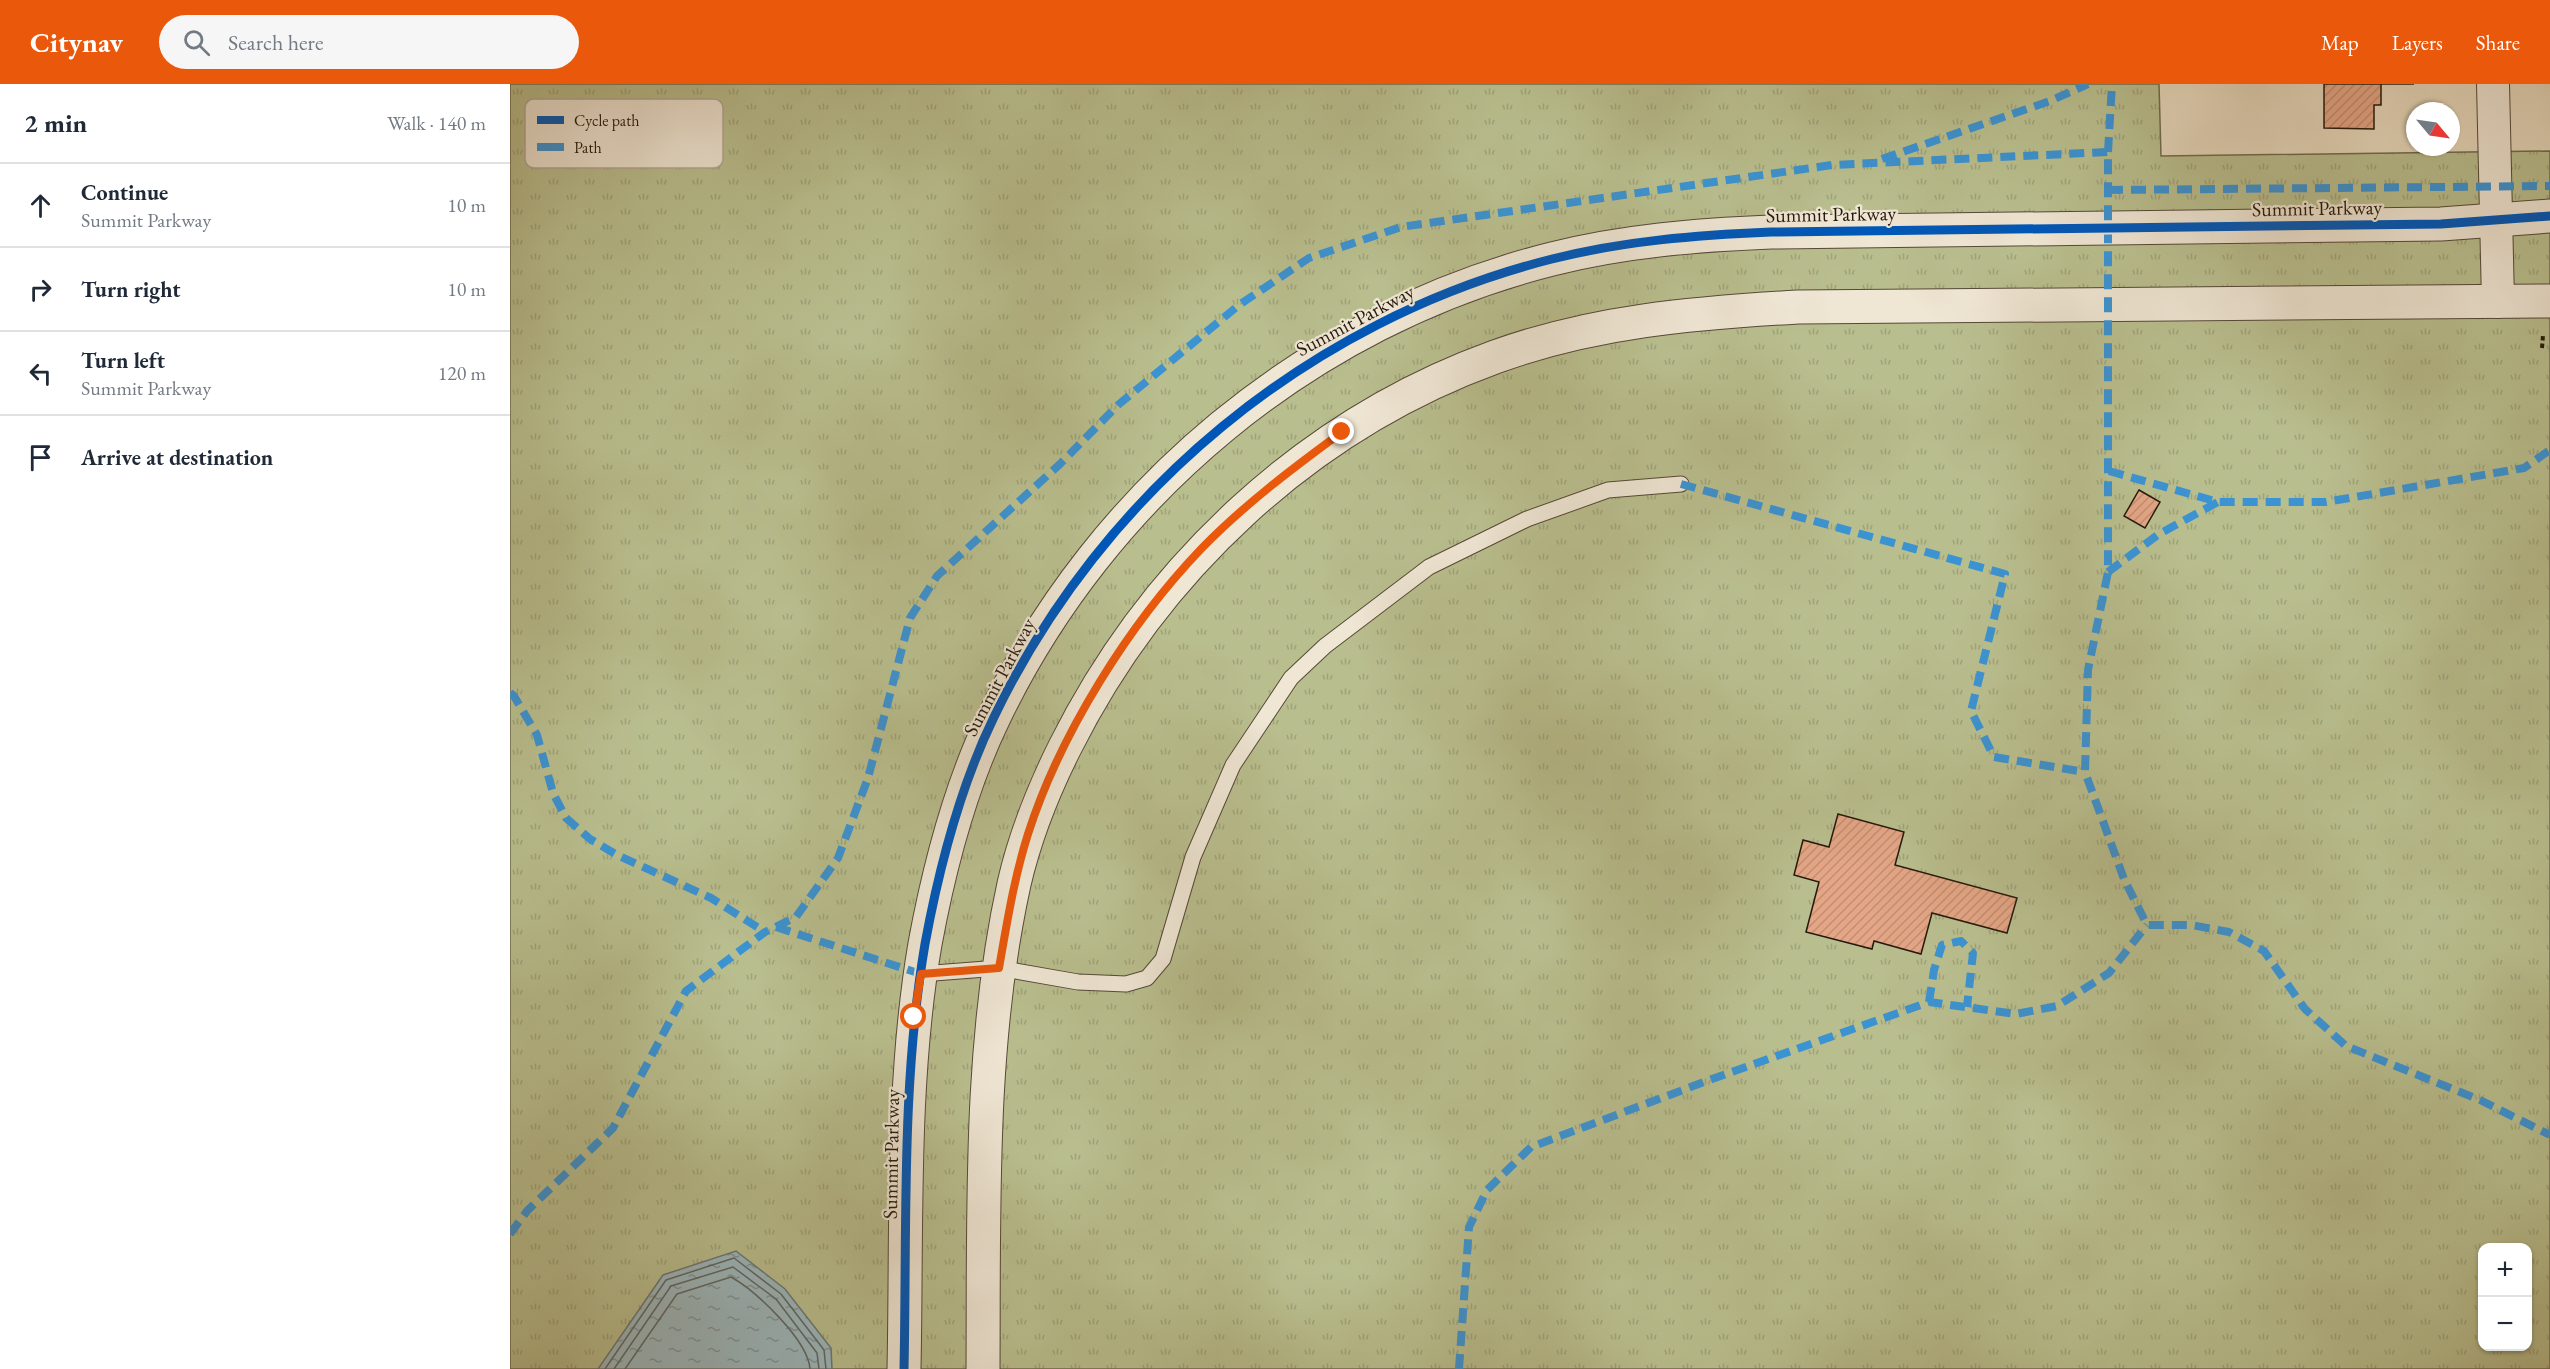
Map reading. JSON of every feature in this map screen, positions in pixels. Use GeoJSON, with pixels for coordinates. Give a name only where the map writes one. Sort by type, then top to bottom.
{"type":"FeatureCollection","features":[{"type":"Feature","properties":{"kind":"street"},"geometry":{"type":"LineString","coordinates":[[2493,84],[2498,302]]}},
{"type":"Feature","properties":{"kind":"street","name":"Summit Parkway"},"geometry":{"type":"LineString","coordinates":[[904,1369],[910,1080],[914,1017],[926,940],[951,834],[971,775],[994,717],[1038,635],[1094,556],[1127,516],[1167,475],[1238,412],[1316,358],[1407,310],[1478,281],[1551,259],[1617,246],[1704,235],[1771,232],[2440,224],[2550,216]]}},
{"type":"Feature","properties":{"kind":"street"},"geometry":{"type":"LineString","coordinates":[[983,1369],[985,1126],[999,968],[1014,883],[1028,834],[1046,785],[1088,701],[1139,623],[1202,549],[1269,486],[1342,432],[1438,380],[1496,356],[1567,335],[1640,320],[1692,313],[1798,307],[2550,301]]}},
{"type":"Feature","properties":{"kind":"lane"},"geometry":{"type":"LineString","coordinates":[[921,974],[999,968],[1078,982],[1126,984],[1147,978],[1163,959],[1193,857],[1233,765],[1291,678],[1325,646],[1429,567],[1527,519],[1608,490],[1682,484]]}},
{"type":"Feature","properties":{"kind":"green space"},"geometry":{"type":"Polygon","coordinates":[[[510,84],[2159,84],[2161,156],[2406,153],[2406,156],[2460,156],[2460,152],[2550,151],[2550,1369],[510,1369],[510,84]]]}},
{"type":"Feature","properties":{"kind":"water"},"geometry":{"type":"Polygon","coordinates":[[[736,1251],[785,1289],[831,1348],[832,1369],[598,1369],[663,1275],[736,1251]]]}},
{"type":"Feature","properties":{"kind":"building"},"geometry":{"type":"Polygon","coordinates":[[[2324,84],[2381,84],[2381,105],[2374,105],[2374,129],[2324,128],[2324,84]]]}},
{"type":"Feature","properties":{"kind":"building"},"geometry":{"type":"Polygon","coordinates":[[[2139,490],[2160,502],[2145,528],[2124,516],[2139,490]]]}},
{"type":"Feature","properties":{"kind":"building"},"geometry":{"type":"Polygon","coordinates":[[[1838,814],[1904,832],[1895,865],[2017,898],[2007,933],[1932,913],[1921,954],[1874,941],[1872,949],[1806,932],[1819,882],[1794,875],[1803,840],[1829,847],[1838,814]]]}},
{"type":"Feature","properties":{"kind":"marked path"},"geometry":{"type":"LineString","coordinates":[[1882,159],[2050,101],[2088,84]]}},
{"type":"Feature","properties":{"kind":"marked path"},"geometry":{"type":"LineString","coordinates":[[2108,152],[2112,84]]}},
{"type":"Feature","properties":{"kind":"marked path"},"geometry":{"type":"LineString","coordinates":[[510,1234],[527,1211],[613,1128],[686,991],[765,932],[796,917],[838,858],[868,778],[910,618],[937,576],[1060,464],[1118,405],[1239,305],[1309,258],[1401,227],[1832,165],[2108,152],[2108,572],[2088,670],[2085,772],[2124,879],[2147,925],[2191,925],[2229,932],[2264,951],[2305,1009],[2346,1046],[2480,1100],[2550,1135]]}},
{"type":"Feature","properties":{"kind":"marked path"},"geometry":{"type":"LineString","coordinates":[[2108,190],[2550,186]]}},
{"type":"Feature","properties":{"kind":"marked path"},"geometry":{"type":"LineString","coordinates":[[2109,471],[2218,502],[2326,502],[2524,468],[2550,450]]}},
{"type":"Feature","properties":{"kind":"marked path"},"geometry":{"type":"LineString","coordinates":[[1681,484],[2005,574],[1971,711],[1994,757],[2085,772]]}},
{"type":"Feature","properties":{"kind":"marked path"},"geometry":{"type":"LineString","coordinates":[[2108,572],[2159,534],[2218,502]]}},
{"type":"Feature","properties":{"kind":"marked path"},"geometry":{"type":"LineString","coordinates":[[510,693],[537,735],[553,793],[566,818],[590,839],[617,855],[711,898],[765,932]]}},
{"type":"Feature","properties":{"kind":"marked path"},"geometry":{"type":"LineString","coordinates":[[1459,1369],[1469,1227],[1487,1190],[1531,1147],[1712,1079],[1929,1002],[2016,1014],[2057,1006],[2109,973],[2147,925]]}},
{"type":"Feature","properties":{"kind":"marked path"},"geometry":{"type":"LineString","coordinates":[[776,927],[921,974]]}},
{"type":"Feature","properties":{"kind":"marked path"},"geometry":{"type":"LineString","coordinates":[[1929,1002],[1934,970],[1942,945],[1961,941],[1973,953],[1967,1007]]}},
{"type":"Feature","properties":{"kind":"cycle path"},"geometry":{"type":"LineString","coordinates":[[904,1369],[907,1156],[917,997],[937,886],[952,828],[971,771],[994,717],[1039,635],[1093,559],[1154,489],[1222,426],[1297,371],[1377,325],[1463,287],[1552,259],[1660,240],[1771,232],[2441,224],[2550,216]]}},
{"type":"Feature","properties":{"kind":"route"},"geometry":{"type":"LineString","coordinates":[[914,1017],[921,974],[999,968],[1014,883],[1028,834],[1046,785],[1088,701],[1139,623],[1202,549],[1269,486],[1342,432]]}}]}
